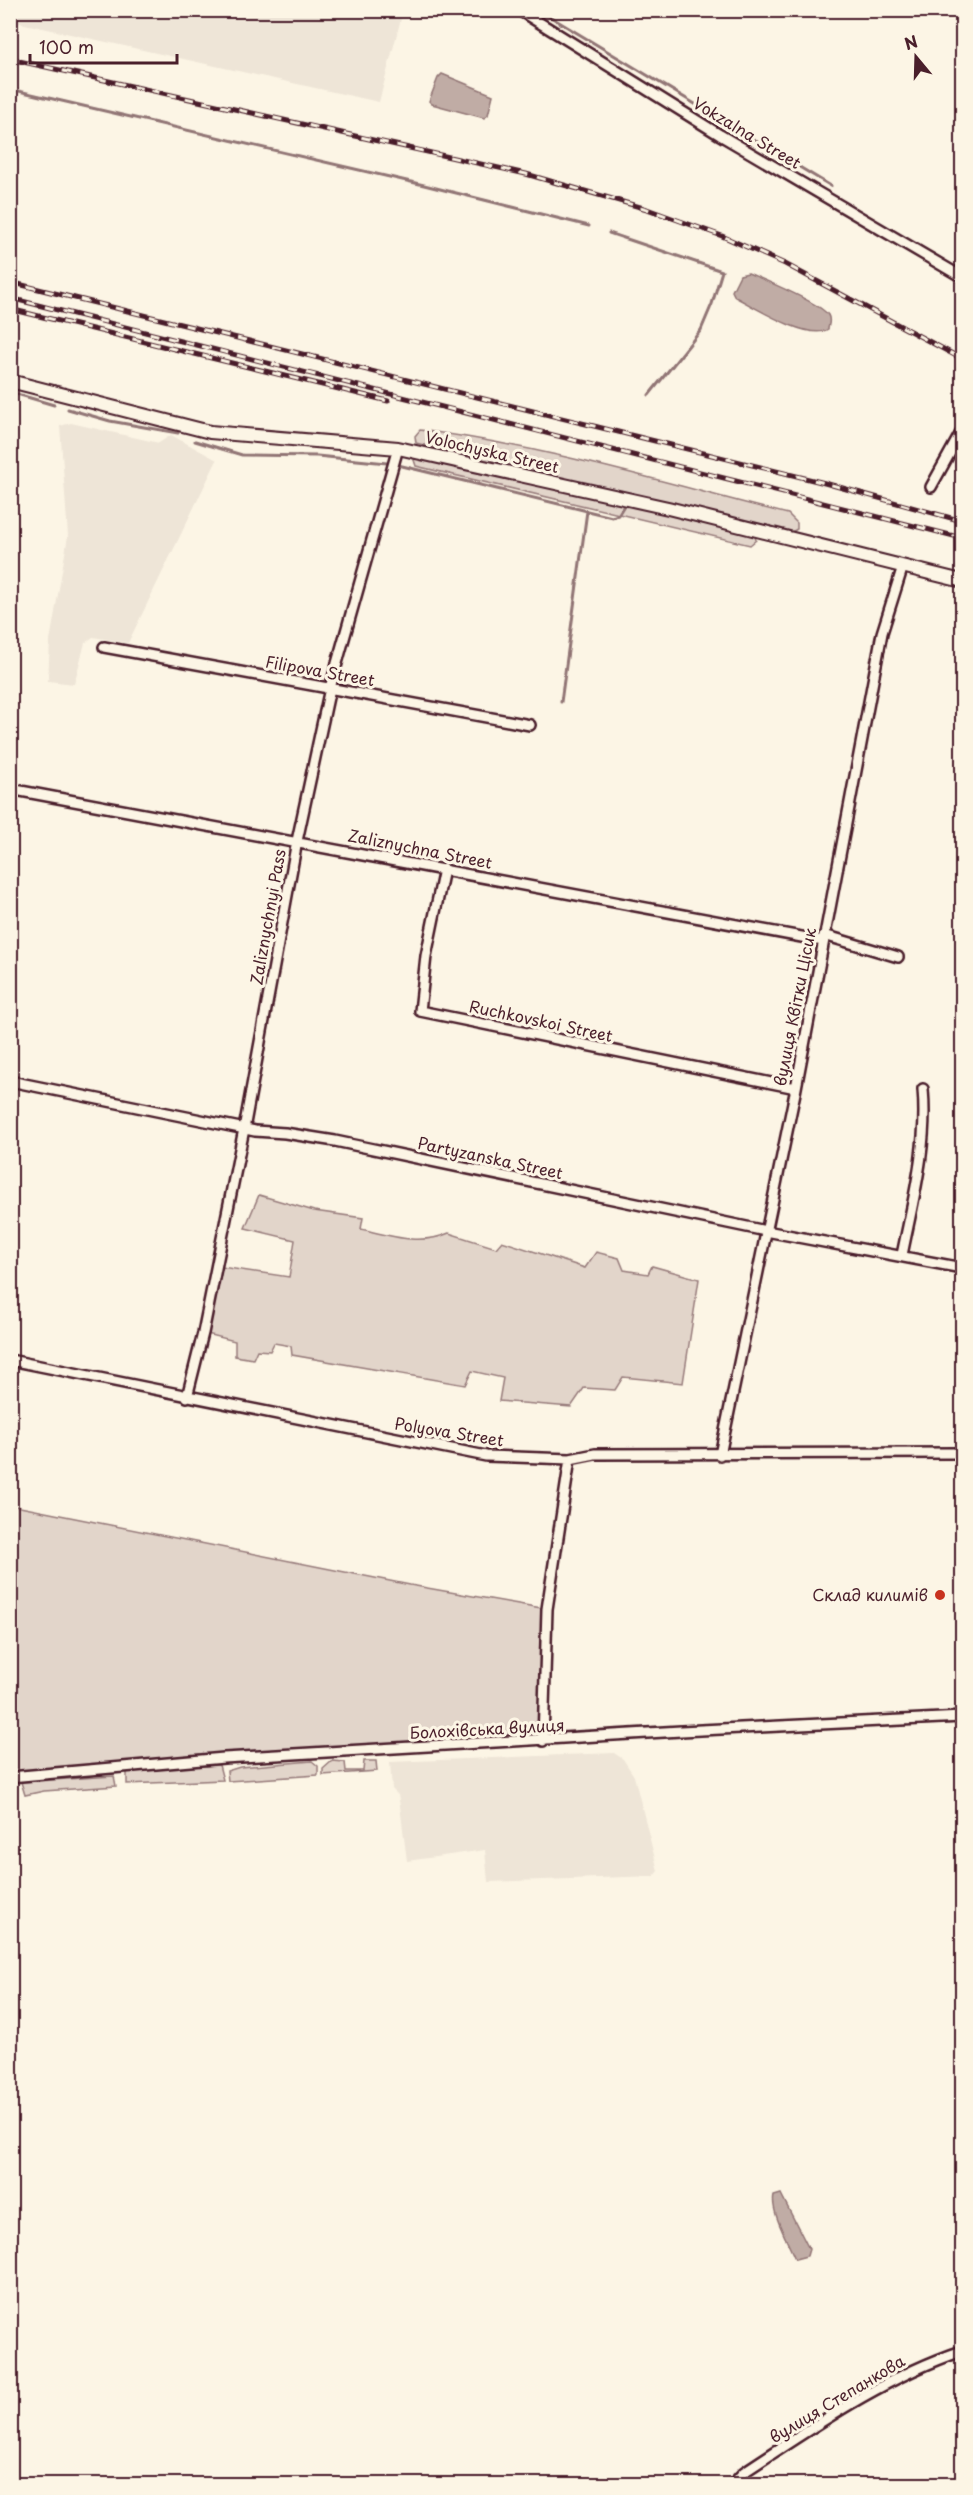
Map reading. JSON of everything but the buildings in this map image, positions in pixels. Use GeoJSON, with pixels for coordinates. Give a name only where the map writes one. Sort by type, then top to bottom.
{"type":"FeatureCollection","features":[{"type":"Feature","properties":{"kind":"main road","name":"Volochyska Street"},"geometry":{"type":"LineString","coordinates":[[10,381],[210,432],[398,448],[668,508],[963,581]]}},
{"type":"Feature","properties":{"kind":"street","name":"Vokzalna Street"},"geometry":{"type":"LineString","coordinates":[[519,10],[720,135],[963,277]]}},
{"type":"Feature","properties":{"kind":"street"},"geometry":{"type":"LineString","coordinates":[[958,10],[963,11]]}},
{"type":"Feature","properties":{"kind":"street"},"geometry":{"type":"LineString","coordinates":[[931,487],[963,431]]}},
{"type":"Feature","properties":{"kind":"street","name":"Zaliznychnyi Pass"},"geometry":{"type":"LineString","coordinates":[[187,1397],[203,1334],[244,1129],[297,841],[330,688],[398,448]]}},
{"type":"Feature","properties":{"kind":"street","name":"вулиця Квітки Цісик"},"geometry":{"type":"LineString","coordinates":[[720,1455],[796,1088],[882,633],[903,566]]}},
{"type":"Feature","properties":{"kind":"street","name":"Filipova Street"},"geometry":{"type":"LineString","coordinates":[[104,647],[530,725]]}},
{"type":"Feature","properties":{"kind":"street","name":"Zaliznychna Street"},"geometry":{"type":"LineString","coordinates":[[10,789],[823,938],[898,957]]}},
{"type":"Feature","properties":{"kind":"street","name":"Ruchkovskoi Street"},"geometry":{"type":"LineString","coordinates":[[444,869],[426,957],[420,1011],[796,1088]]}},
{"type":"Feature","properties":{"kind":"street","name":"Partyzanska Street"},"geometry":{"type":"LineString","coordinates":[[10,1081],[244,1129],[335,1141],[766,1231],[963,1268]]}},
{"type":"Feature","properties":{"kind":"street"},"geometry":{"type":"LineString","coordinates":[[902,1255],[916,1193],[925,1113],[923,1089]]}},
{"type":"Feature","properties":{"kind":"street","name":"Polyova Street"},"geometry":{"type":"LineString","coordinates":[[10,1360],[486,1456],[570,1459],[595,1454],[963,1453]]}},
{"type":"Feature","properties":{"kind":"street"},"geometry":{"type":"LineString","coordinates":[[543,1741],[547,1609],[570,1459]]}},
{"type":"Feature","properties":{"kind":"street","name":"Болохівська вулиця"},"geometry":{"type":"LineString","coordinates":[[12,1777],[224,1758],[963,1717]]}},
{"type":"Feature","properties":{"kind":"street","name":"вулиця Степанкова"},"geometry":{"type":"LineString","coordinates":[[733,2484],[744,2472],[857,2402],[927,2363],[963,2351]]}},
{"type":"Feature","properties":{"kind":"shaded area"},"geometry":{"type":"Polygon","coordinates":[[[11,10],[403,11],[379,102],[11,21],[11,10]]]}},
{"type":"Feature","properties":{"kind":"shaded area"},"geometry":{"type":"Polygon","coordinates":[[[442,74],[493,95],[488,115],[484,118],[432,104],[429,101],[438,78],[442,74]]]}},
{"type":"Feature","properties":{"kind":"shaded area"},"geometry":{"type":"Polygon","coordinates":[[[748,273],[791,292],[823,310],[829,318],[828,329],[820,332],[796,327],[735,297],[732,291],[740,275],[748,273]]]}},
{"type":"Feature","properties":{"kind":"shaded area"},"geometry":{"type":"Polygon","coordinates":[[[71,423],[159,443],[171,435],[217,460],[128,643],[93,637],[85,643],[74,684],[48,681],[50,641],[68,536],[60,426],[71,423]]]}},
{"type":"Feature","properties":{"kind":"shaded area"},"geometry":{"type":"Polygon","coordinates":[[[420,430],[559,455],[651,478],[788,514],[797,523],[797,529],[790,533],[416,443],[415,436],[420,430]]]}},
{"type":"Feature","properties":{"kind":"shaded area"},"geometry":{"type":"Polygon","coordinates":[[[417,458],[754,532],[756,540],[750,545],[416,466],[414,460],[417,458]]]}},
{"type":"Feature","properties":{"kind":"shaded area"},"geometry":{"type":"Polygon","coordinates":[[[259,1195],[314,1211],[363,1218],[361,1229],[394,1237],[427,1239],[449,1233],[496,1248],[502,1241],[585,1268],[596,1252],[619,1258],[624,1270],[648,1274],[652,1266],[699,1279],[683,1383],[623,1377],[615,1390],[584,1388],[571,1407],[499,1401],[503,1378],[472,1371],[465,1385],[292,1355],[291,1346],[274,1343],[270,1351],[257,1350],[253,1359],[235,1356],[235,1341],[203,1333],[215,1266],[289,1277],[295,1240],[245,1228],[259,1195]]]}},
{"type":"Feature","properties":{"kind":"shaded area"},"geometry":{"type":"Polygon","coordinates":[[[10,1505],[410,1585],[547,1609],[543,1741],[388,1749],[11,1777],[10,1505]]]}},
{"type":"Feature","properties":{"kind":"shaded area"},"geometry":{"type":"Polygon","coordinates":[[[614,1753],[623,1759],[634,1776],[658,1871],[654,1876],[488,1882],[485,1850],[407,1861],[398,1795],[392,1789],[390,1762],[614,1753]]]}},
{"type":"Feature","properties":{"kind":"shaded area"},"geometry":{"type":"Polygon","coordinates":[[[312,1761],[318,1766],[318,1775],[228,1781],[227,1771],[240,1767],[312,1761]]]}},
{"type":"Feature","properties":{"kind":"shaded area"},"geometry":{"type":"Polygon","coordinates":[[[332,1761],[345,1762],[346,1771],[363,1771],[364,1761],[376,1761],[377,1771],[323,1775],[323,1769],[332,1761]]]}},
{"type":"Feature","properties":{"kind":"shaded area"},"geometry":{"type":"Polygon","coordinates":[[[219,1765],[223,1780],[127,1784],[127,1771],[219,1765]]]}},
{"type":"Feature","properties":{"kind":"shaded area"},"geometry":{"type":"Polygon","coordinates":[[[114,1776],[116,1786],[44,1791],[25,1795],[21,1782],[114,1776]]]}},
{"type":"Feature","properties":{"kind":"shaded area"},"geometry":{"type":"Polygon","coordinates":[[[781,2194],[809,2249],[807,2256],[795,2259],[781,2228],[775,2210],[774,2196],[781,2194]]]}},
{"type":"Feature","properties":{"kind":"waterway"},"geometry":{"type":"LineString","coordinates":[[539,10],[831,186]]}},
{"type":"Feature","properties":{"kind":"waterway"},"geometry":{"type":"LineString","coordinates":[[10,89],[424,185],[589,226]]}},
{"type":"Feature","properties":{"kind":"waterway"},"geometry":{"type":"LineString","coordinates":[[609,233],[722,271],[701,330],[649,395]]}},
{"type":"Feature","properties":{"kind":"waterway"},"geometry":{"type":"LineString","coordinates":[[10,392],[54,405]]}},
{"type":"Feature","properties":{"kind":"waterway"},"geometry":{"type":"LineString","coordinates":[[68,409],[110,421],[178,433]]}},
{"type":"Feature","properties":{"kind":"waterway"},"geometry":{"type":"LineString","coordinates":[[195,441],[242,455],[317,456],[387,463]]}},
{"type":"Feature","properties":{"kind":"waterway"},"geometry":{"type":"LineString","coordinates":[[398,465],[612,517],[618,515],[623,507]]}},
{"type":"Feature","properties":{"kind":"waterway"},"geometry":{"type":"LineString","coordinates":[[561,702],[587,511]]}},
{"type":"Feature","properties":{"kind":"railway"},"geometry":{"type":"LineString","coordinates":[[10,59],[526,174],[647,209],[722,236],[785,264],[962,359]]}},
{"type":"Feature","properties":{"kind":"railway"},"geometry":{"type":"LineString","coordinates":[[10,282],[821,482],[962,521]]}},
{"type":"Feature","properties":{"kind":"railway"},"geometry":{"type":"LineString","coordinates":[[10,298],[962,538]]}},
{"type":"Feature","properties":{"kind":"railway"},"geometry":{"type":"LineString","coordinates":[[10,309],[388,401]]}},
{"type":"Feature","properties":{"kind":"place","name":"Склад килимів"},"geometry":{"type":"Point","coordinates":[940,1595]}}]}
